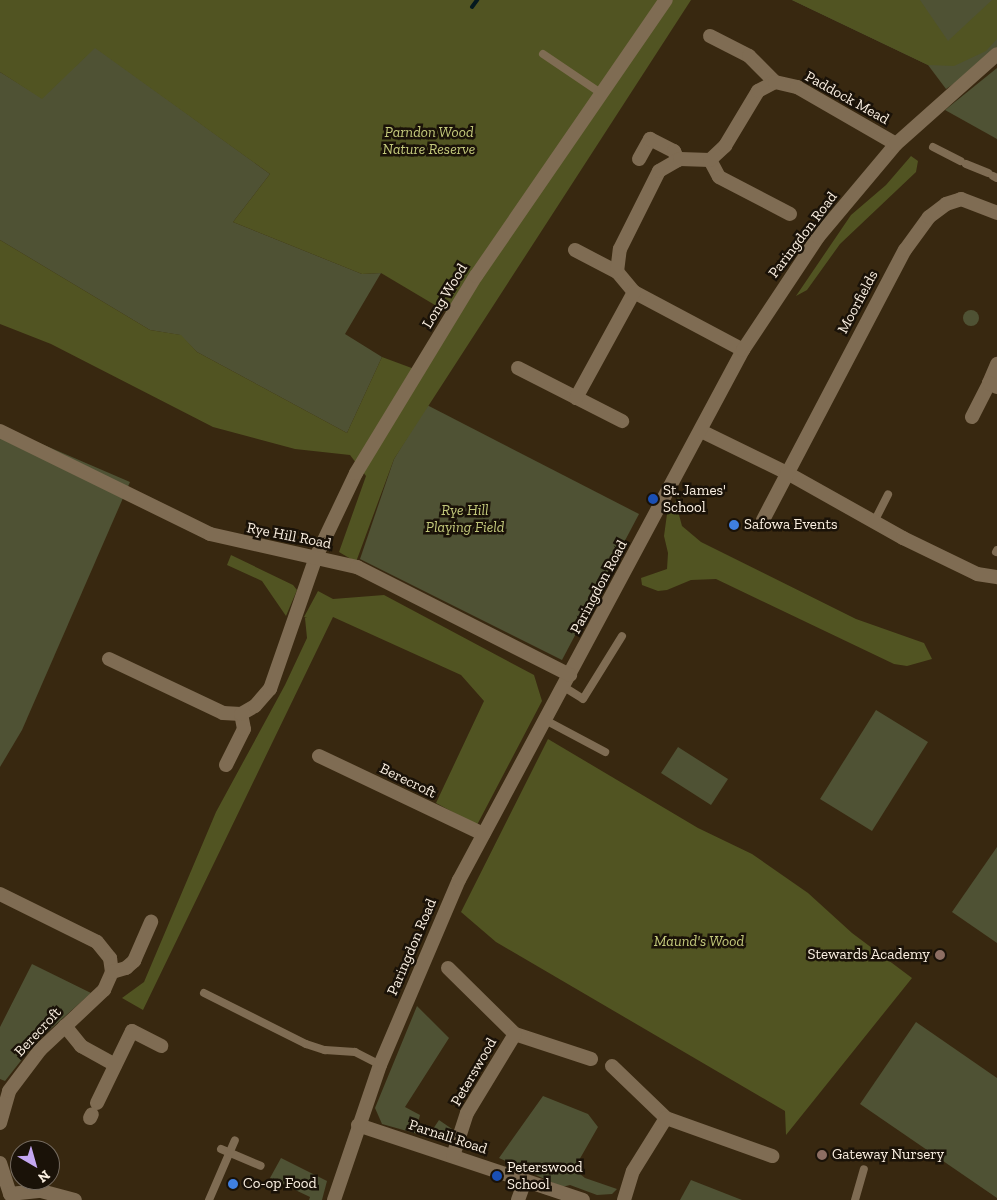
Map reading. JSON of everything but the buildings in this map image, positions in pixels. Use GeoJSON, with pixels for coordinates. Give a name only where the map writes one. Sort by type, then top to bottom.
{"type":"FeatureCollection","features":[{"type":"Feature","properties":{"kind":"street","name":"Long Wood"},"geometry":{"type":"LineString","coordinates":[[316,557],[356,473],[476,276],[666,0]]}},
{"type":"Feature","properties":{"kind":"street"},"geometry":{"type":"LineString","coordinates":[[617,272],[620,249],[659,171],[678,160],[710,160],[725,146],[758,91],[775,82],[749,56],[710,36]]}},
{"type":"Feature","properties":{"kind":"street","name":"Paringdon Road"},"geometry":{"type":"LineString","coordinates":[[334,1200],[380,1065],[455,889],[483,834],[547,721],[744,350],[818,237],[896,144],[997,54]]}},
{"type":"Feature","properties":{"kind":"street","name":"Paddock Mead"},"geometry":{"type":"LineString","coordinates":[[775,82],[798,86],[896,144]]}},
{"type":"Feature","properties":{"kind":"street"},"geometry":{"type":"LineString","coordinates":[[638,159],[650,139],[674,151],[678,160]]}},
{"type":"Feature","properties":{"kind":"street"},"geometry":{"type":"LineString","coordinates":[[710,160],[719,177],[790,214]]}},
{"type":"Feature","properties":{"kind":"street","name":"Moorfields"},"geometry":{"type":"LineString","coordinates":[[764,520],[822,404],[898,262],[929,217],[946,204],[961,199],[997,213]]}},
{"type":"Feature","properties":{"kind":"street"},"geometry":{"type":"LineString","coordinates":[[576,250],[617,272],[634,292],[744,350]]}},
{"type":"Feature","properties":{"kind":"street"},"geometry":{"type":"LineString","coordinates":[[576,398],[634,292]]}},
{"type":"Feature","properties":{"kind":"street"},"geometry":{"type":"LineString","coordinates":[[972,418],[993,385],[997,364]]}},
{"type":"Feature","properties":{"kind":"street"},"geometry":{"type":"LineString","coordinates":[[518,368],[622,421]]}},
{"type":"Feature","properties":{"kind":"street","name":"Rye Hill Road"},"geometry":{"type":"LineString","coordinates":[[0,431],[210,534],[357,566],[567,681]]}},
{"type":"Feature","properties":{"kind":"street"},"geometry":{"type":"LineString","coordinates":[[701,431],[788,474],[874,522],[977,574],[997,577]]}},
{"type":"Feature","properties":{"kind":"street"},"geometry":{"type":"LineString","coordinates":[[109,659],[223,713],[241,714],[255,706],[270,689],[316,557]]}},
{"type":"Feature","properties":{"kind":"street"},"geometry":{"type":"LineString","coordinates":[[226,765],[242,734],[241,714]]}},
{"type":"Feature","properties":{"kind":"street","name":"Berecroft"},"geometry":{"type":"LineString","coordinates":[[319,756],[483,834]]}},
{"type":"Feature","properties":{"kind":"street"},"geometry":{"type":"LineString","coordinates":[[0,894],[97,942],[107,952],[112,972],[134,962],[151,922]]}},
{"type":"Feature","properties":{"kind":"street","name":"Peterswood"},"geometry":{"type":"LineString","coordinates":[[448,968],[515,1034],[590,1059]]}},
{"type":"Feature","properties":{"kind":"street","name":"Berecroft"},"geometry":{"type":"LineString","coordinates":[[0,1123],[4,1089],[40,1050],[104,990],[112,972]]}},
{"type":"Feature","properties":{"kind":"street"},"geometry":{"type":"LineString","coordinates":[[65,1026],[81,1046],[115,1065]]}},
{"type":"Feature","properties":{"kind":"street"},"geometry":{"type":"LineString","coordinates":[[93,1111],[132,1031],[162,1046]]}},
{"type":"Feature","properties":{"kind":"street","name":"Peterswood"},"geometry":{"type":"LineString","coordinates":[[453,1156],[467,1113],[515,1034]]}},
{"type":"Feature","properties":{"kind":"street"},"geometry":{"type":"LineString","coordinates":[[612,1066],[666,1118],[772,1156]]}},
{"type":"Feature","properties":{"kind":"street"},"geometry":{"type":"LineString","coordinates":[[624,1200],[633,1171],[666,1118]]}},
{"type":"Feature","properties":{"kind":"street","name":"Parnall Road"},"geometry":{"type":"LineString","coordinates":[[358,1125],[583,1200]]}},
{"type":"Feature","properties":{"kind":"street"},"geometry":{"type":"LineString","coordinates":[[0,1164],[7,1197],[41,1191],[75,1200]]}},
{"type":"Feature","properties":{"kind":"street"},"geometry":{"type":"LineString","coordinates":[[518,1200],[525,1181]]}},
{"type":"Feature","properties":{"kind":"lane"},"geometry":{"type":"LineString","coordinates":[[543,54],[602,94]]}},
{"type":"Feature","properties":{"kind":"lane"},"geometry":{"type":"LineString","coordinates":[[934,147],[993,176]]}},
{"type":"Feature","properties":{"kind":"lane"},"geometry":{"type":"LineString","coordinates":[[874,522],[888,494]]}},
{"type":"Feature","properties":{"kind":"lane"},"geometry":{"type":"LineString","coordinates":[[567,681],[583,698],[622,636]]}},
{"type":"Feature","properties":{"kind":"lane"},"geometry":{"type":"LineString","coordinates":[[547,721],[605,752]]}},
{"type":"Feature","properties":{"kind":"lane"},"geometry":{"type":"LineString","coordinates":[[204,993],[306,1044],[325,1050],[355,1052],[380,1065]]}},
{"type":"Feature","properties":{"kind":"lane"},"geometry":{"type":"LineString","coordinates":[[213,1199],[235,1140]]}},
{"type":"Feature","properties":{"kind":"lane"},"geometry":{"type":"LineString","coordinates":[[221,1149],[261,1166]]}},
{"type":"Feature","properties":{"kind":"lane"},"geometry":{"type":"LineString","coordinates":[[855,1200],[864,1169]]}},
{"type":"Feature","properties":{"kind":"green space","name":"Parndon Wood Nature Reserve"},"geometry":{"type":"Polygon","coordinates":[[[0,0],[691,0],[394,459],[356,562],[339,552],[366,476],[350,455],[295,449],[213,427],[51,344],[0,324],[0,240],[150,330],[181,335],[197,352],[347,433],[382,357],[417,370],[450,314],[381,273],[362,274],[233,222],[270,174],[95,48],[42,99],[0,72],[0,0]]]}},
{"type":"Feature","properties":{"kind":"green space"},"geometry":{"type":"Polygon","coordinates":[[[792,0],[997,0],[997,54],[946,89],[928,65],[792,0]]]}},
{"type":"Feature","properties":{"kind":"green space"},"geometry":{"type":"Polygon","coordinates":[[[792,0],[920,0],[948,41],[992,0],[997,0],[997,39],[986,51],[954,66],[928,65],[792,0]]]}},
{"type":"Feature","properties":{"kind":"green space"},"geometry":{"type":"Polygon","coordinates":[[[95,47],[270,174],[233,222],[362,274],[381,273],[345,334],[382,357],[347,433],[197,352],[180,335],[150,330],[0,240],[0,72],[42,98],[95,47]]]}},
{"type":"Feature","properties":{"kind":"green space"},"geometry":{"type":"Polygon","coordinates":[[[997,68],[997,139],[945,110],[997,68]]]}},
{"type":"Feature","properties":{"kind":"green space"},"geometry":{"type":"Polygon","coordinates":[[[911,156],[918,161],[916,172],[840,244],[807,290],[796,296],[851,215],[886,185],[911,156]]]}},
{"type":"Feature","properties":{"kind":"green space"},"geometry":{"type":"Polygon","coordinates":[[[971,310],[979,318],[971,326],[963,318],[971,310]]]}},
{"type":"Feature","properties":{"kind":"green space","name":"Rye Hill Playing Field"},"geometry":{"type":"Polygon","coordinates":[[[427,405],[639,514],[562,660],[360,559],[394,459],[427,405]]]}},
{"type":"Feature","properties":{"kind":"green space"},"geometry":{"type":"Polygon","coordinates":[[[0,426],[130,482],[22,730],[0,767],[0,426]]]}},
{"type":"Feature","properties":{"kind":"green space"},"geometry":{"type":"Polygon","coordinates":[[[678,497],[682,500],[678,511],[682,526],[701,542],[856,619],[924,643],[932,659],[907,666],[894,664],[716,579],[691,580],[667,590],[658,591],[642,585],[641,578],[667,569],[668,553],[664,536],[667,514],[678,497]]]}},
{"type":"Feature","properties":{"kind":"green space"},"geometry":{"type":"Polygon","coordinates":[[[231,555],[293,585],[297,590],[286,616],[262,581],[227,565],[231,555]]]}},
{"type":"Feature","properties":{"kind":"green space"},"geometry":{"type":"Polygon","coordinates":[[[318,591],[333,599],[384,595],[534,675],[542,701],[477,825],[436,803],[484,701],[461,675],[333,617],[143,1010],[122,998],[144,982],[216,812],[285,685],[307,638],[305,618],[307,618],[304,617],[318,591]]]}},
{"type":"Feature","properties":{"kind":"green space"},"geometry":{"type":"Polygon","coordinates":[[[876,710],[928,742],[872,831],[820,799],[876,710]]]}},
{"type":"Feature","properties":{"kind":"green space","name":"Maund's Wood"},"geometry":{"type":"Polygon","coordinates":[[[548,739],[698,828],[752,854],[808,893],[852,933],[912,978],[786,1135],[785,1111],[496,942],[461,912],[548,739]]]}},
{"type":"Feature","properties":{"kind":"green space"},"geometry":{"type":"Polygon","coordinates":[[[678,747],[728,779],[711,805],[661,773],[678,747]]]}},
{"type":"Feature","properties":{"kind":"green space"},"geometry":{"type":"Polygon","coordinates":[[[997,847],[997,943],[952,912],[997,847]]]}},
{"type":"Feature","properties":{"kind":"green space"},"geometry":{"type":"Polygon","coordinates":[[[32,964],[91,993],[34,1044],[5,1081],[0,1079],[0,1027],[32,964]]]}},
{"type":"Feature","properties":{"kind":"green space"},"geometry":{"type":"Polygon","coordinates":[[[417,1006],[449,1038],[405,1107],[420,1115],[418,1123],[433,1129],[439,1120],[452,1129],[448,1136],[439,1140],[382,1124],[375,1108],[417,1006]]]}},
{"type":"Feature","properties":{"kind":"green space"},"geometry":{"type":"Polygon","coordinates":[[[916,1022],[997,1078],[997,1198],[860,1104],[916,1022]]]}},
{"type":"Feature","properties":{"kind":"green space"},"geometry":{"type":"Polygon","coordinates":[[[543,1096],[588,1114],[598,1127],[574,1169],[585,1178],[617,1189],[612,1194],[597,1195],[570,1185],[562,1187],[499,1158],[543,1096]]]}},
{"type":"Feature","properties":{"kind":"green space"},"geometry":{"type":"Polygon","coordinates":[[[281,1158],[327,1181],[322,1200],[309,1200],[310,1197],[270,1178],[281,1158]]]}},
{"type":"Feature","properties":{"kind":"green space"},"geometry":{"type":"Polygon","coordinates":[[[691,1180],[742,1200],[680,1200],[691,1180]]]}},
{"type":"Feature","properties":{"kind":"waterway"},"geometry":{"type":"LineString","coordinates":[[472,7],[477,0]]}},
{"type":"Feature","properties":{"kind":"place","name":"St. James' School"},"geometry":{"type":"Point","coordinates":[653,499]}},
{"type":"Feature","properties":{"kind":"place","name":"Safowa Events"},"geometry":{"type":"Point","coordinates":[734,525]}},
{"type":"Feature","properties":{"kind":"place","name":"Stewards Academy"},"geometry":{"type":"Point","coordinates":[940,955]}},
{"type":"Feature","properties":{"kind":"place","name":"Gateway Nursery"},"geometry":{"type":"Point","coordinates":[822,1155]}},
{"type":"Feature","properties":{"kind":"place","name":"Peterswood School"},"geometry":{"type":"Point","coordinates":[497,1176]}},
{"type":"Feature","properties":{"kind":"place","name":"Co-op Food"},"geometry":{"type":"Point","coordinates":[233,1184]}}]}
